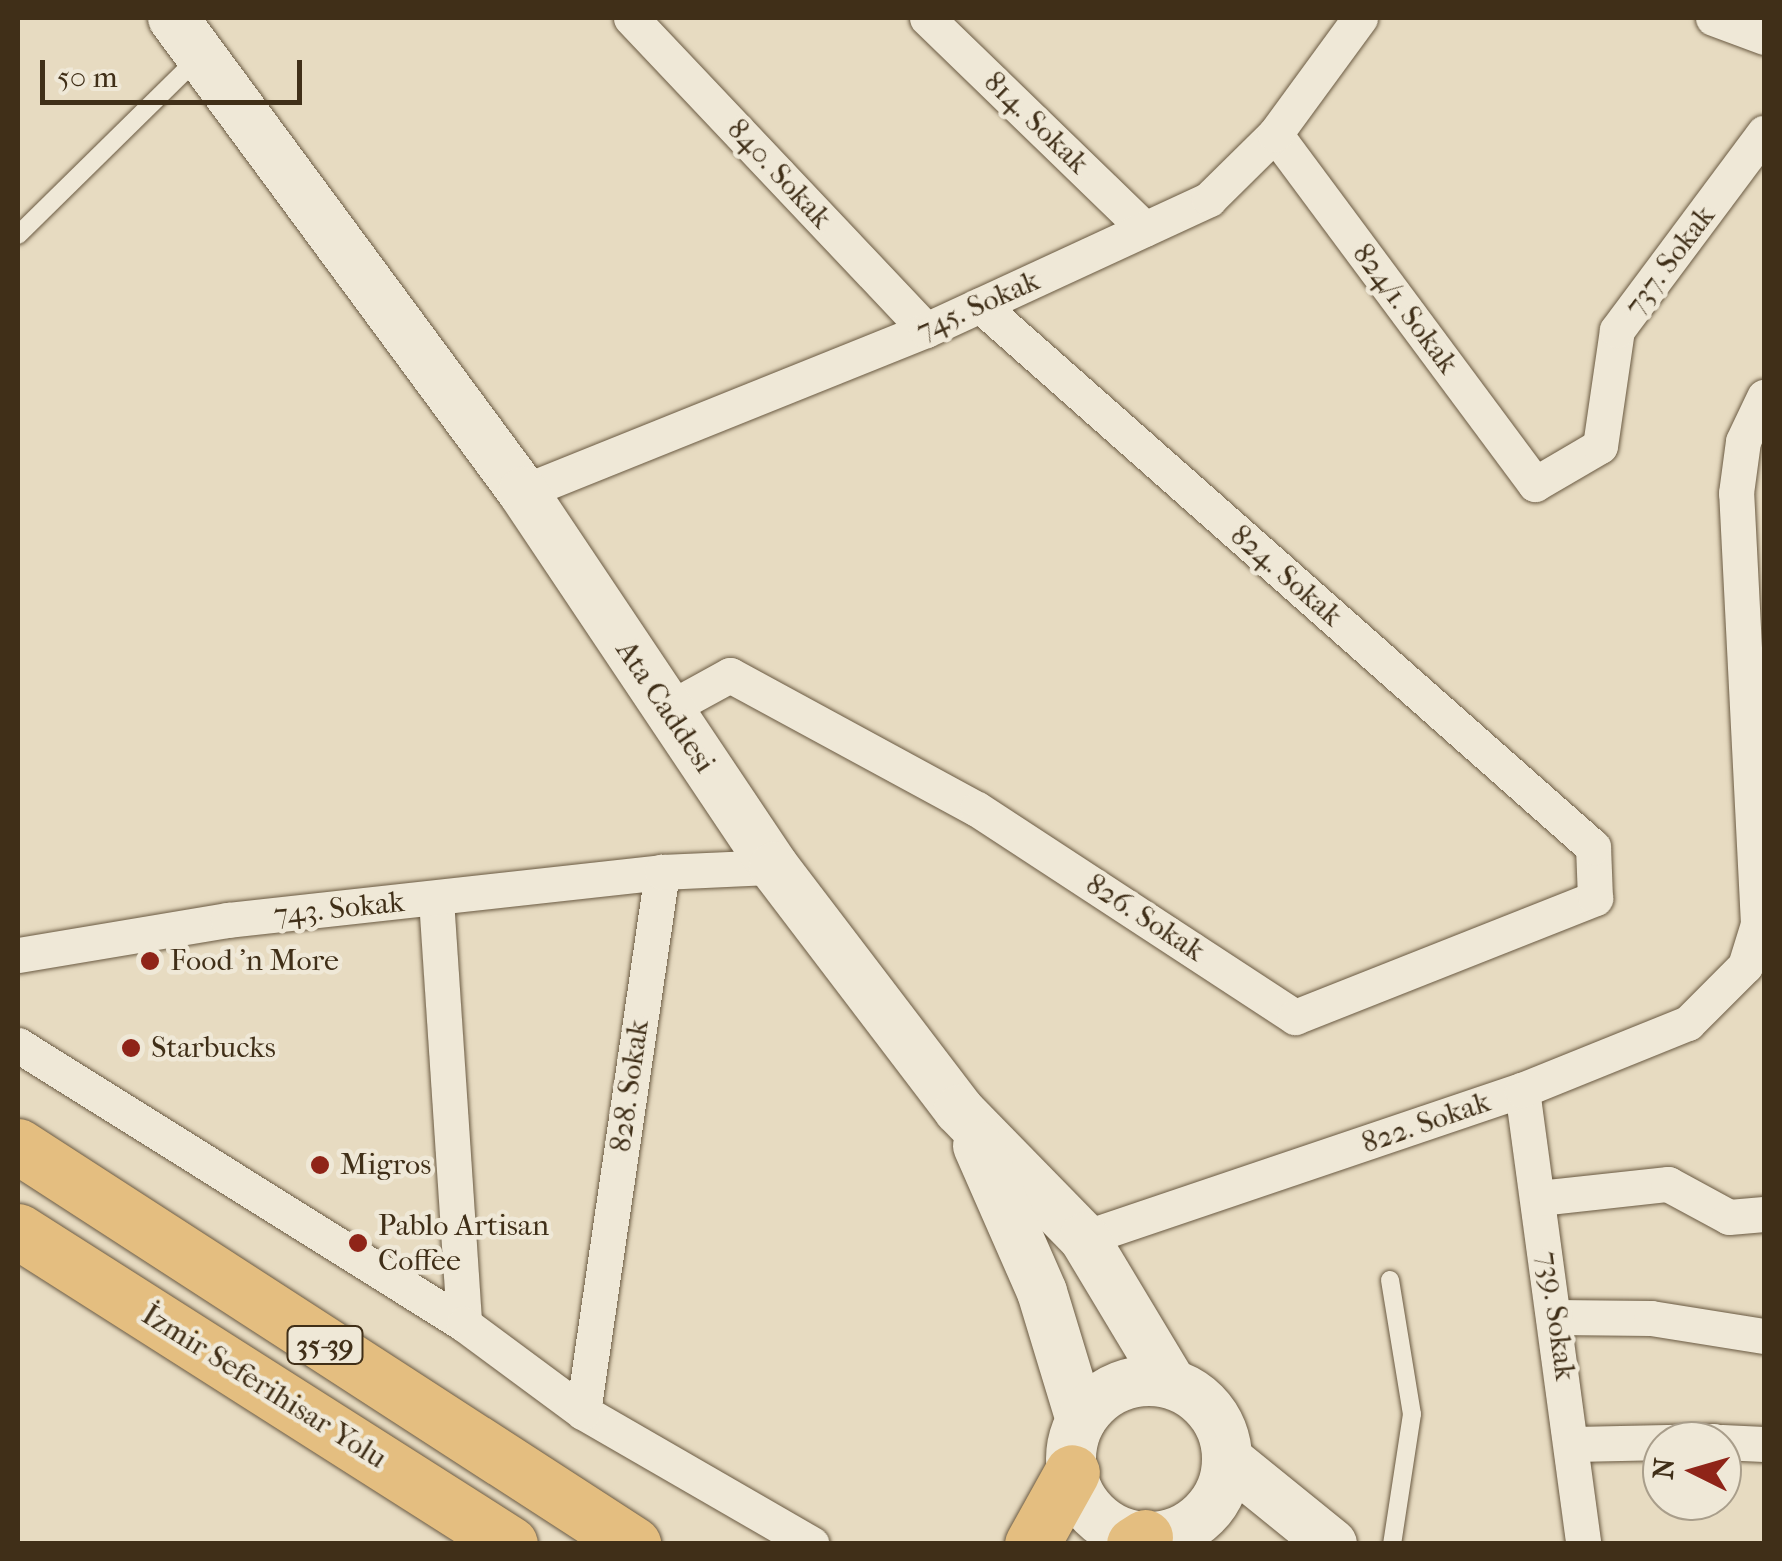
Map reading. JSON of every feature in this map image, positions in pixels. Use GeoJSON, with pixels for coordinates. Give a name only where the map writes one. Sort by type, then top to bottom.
{"type":"FeatureCollection","features":[{"type":"Feature","properties":{"kind":"main road","name":"Ata Caddesi"},"geometry":{"type":"LineString","coordinates":[[187,36],[522,492],[774,867],[959,1110],[1084,1238],[1171,1383]]}},
{"type":"Feature","properties":{"kind":"main road"},"geometry":{"type":"LineString","coordinates":[[959,1110],[1007,1202],[1097,1517],[1156,1540],[1211,1506],[1227,1459]]}},
{"type":"Feature","properties":{"kind":"main road","name":"35-39"},"geometry":{"type":"LineString","coordinates":[[18,1146],[634,1544]]}},
{"type":"Feature","properties":{"kind":"main road","name":"İzmir Seferihisar Yolu"},"geometry":{"type":"LineString","coordinates":[[18,1231],[510,1544]]}},
{"type":"Feature","properties":{"kind":"main road"},"geometry":{"type":"LineString","coordinates":[[1032,1544],[1076,1446],[1120,1386],[1171,1383],[1212,1412],[1227,1459],[1332,1544]]}},
{"type":"Feature","properties":{"kind":"street","name":"840. Sokak"},"geometry":{"type":"LineString","coordinates":[[631,18],[926,330]]}},
{"type":"Feature","properties":{"kind":"street","name":"814. Sokak"},"geometry":{"type":"LineString","coordinates":[[927,18],[1145,229]]}},
{"type":"Feature","properties":{"kind":"street","name":"745. Sokak"},"geometry":{"type":"LineString","coordinates":[[522,492],[926,330],[1209,198],[1276,134],[1360,18]]}},
{"type":"Feature","properties":{"kind":"street"},"geometry":{"type":"LineString","coordinates":[[1713,18],[1764,36]]}},
{"type":"Feature","properties":{"kind":"street","name":"737. Sokak"},"geometry":{"type":"LineString","coordinates":[[1536,484],[1600,446],[1617,330],[1764,132]]}},
{"type":"Feature","properties":{"kind":"street","name":"824/1. Sokak"},"geometry":{"type":"LineString","coordinates":[[1276,134],[1536,484]]}},
{"type":"Feature","properties":{"kind":"street","name":"824. Sokak"},"geometry":{"type":"LineString","coordinates":[[980,306],[1593,846]]}},
{"type":"Feature","properties":{"kind":"street","name":"822. Sokak"},"geometry":{"type":"LineString","coordinates":[[1084,1238],[1522,1090],[1688,1023],[1746,966],[1758,924],[1736,494],[1743,441],[1764,397]]}},
{"type":"Feature","properties":{"kind":"street","name":"826. Sokak"},"geometry":{"type":"LineString","coordinates":[[666,710],[730,674],[976,809],[1295,1016],[1595,898],[1593,846]]}},
{"type":"Feature","properties":{"kind":"street"},"geometry":{"type":"LineString","coordinates":[[662,872],[774,867]]}},
{"type":"Feature","properties":{"kind":"street","name":"743. Sokak"},"geometry":{"type":"LineString","coordinates":[[18,955],[662,872]]}},
{"type":"Feature","properties":{"kind":"street","name":"828. Sokak"},"geometry":{"type":"LineString","coordinates":[[583,1412],[662,872]]}},
{"type":"Feature","properties":{"kind":"street"},"geometry":{"type":"LineString","coordinates":[[436,899],[464,1324]]}},
{"type":"Feature","properties":{"kind":"street"},"geometry":{"type":"LineString","coordinates":[[18,1045],[464,1324],[583,1412],[812,1544]]}},
{"type":"Feature","properties":{"kind":"street","name":"739. Sokak"},"geometry":{"type":"LineString","coordinates":[[1522,1090],[1574,1444],[1583,1544]]}},
{"type":"Feature","properties":{"kind":"street"},"geometry":{"type":"LineString","coordinates":[[1539,1198],[1668,1184],[1729,1217],[1764,1214]]}},
{"type":"Feature","properties":{"kind":"street"},"geometry":{"type":"LineString","coordinates":[[1556,1317],[1651,1318],[1764,1336]]}},
{"type":"Feature","properties":{"kind":"street"},"geometry":{"type":"LineString","coordinates":[[1574,1444],[1642,1443]]}},
{"type":"Feature","properties":{"kind":"lane"},"geometry":{"type":"LineString","coordinates":[[18,235],[187,36]]}},
{"type":"Feature","properties":{"kind":"lane"},"geometry":{"type":"LineString","coordinates":[[1390,1280],[1412,1414],[1392,1544]]}},
{"type":"Feature","properties":{"kind":"place","name":"Food 'n More"},"geometry":{"type":"Point","coordinates":[150,961]}},
{"type":"Feature","properties":{"kind":"place","name":"Starbucks"},"geometry":{"type":"Point","coordinates":[131,1048]}},
{"type":"Feature","properties":{"kind":"place","name":"Migros"},"geometry":{"type":"Point","coordinates":[320,1165]}},
{"type":"Feature","properties":{"kind":"place","name":"Pablo Artisan Coffee"},"geometry":{"type":"Point","coordinates":[358,1243]}}]}
